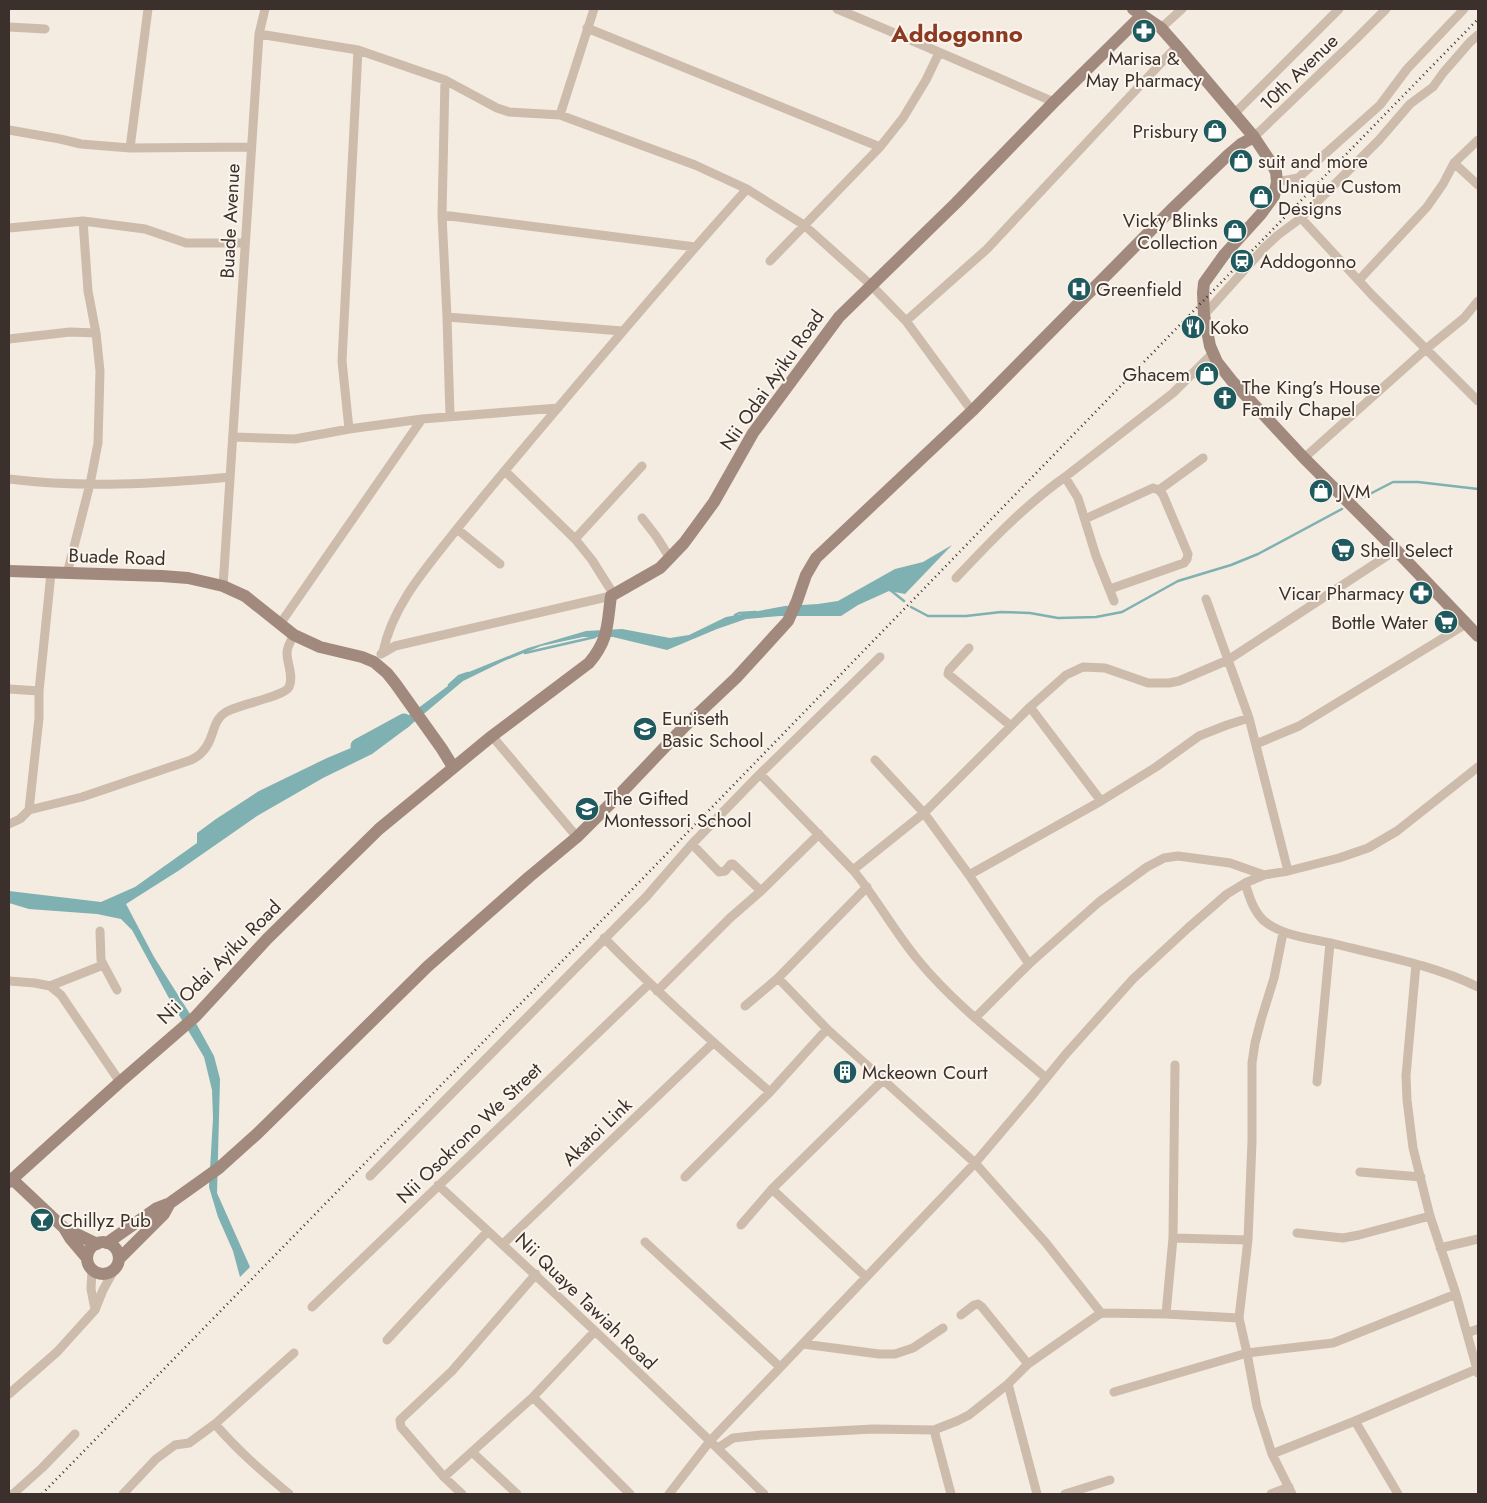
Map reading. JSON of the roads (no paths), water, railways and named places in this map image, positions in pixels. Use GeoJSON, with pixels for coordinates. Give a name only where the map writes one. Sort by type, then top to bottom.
{"type":"FeatureCollection","features":[{"type":"Feature","properties":{"kind":"street"},"geometry":{"type":"LineString","coordinates":[[130,148],[148,9]]}},
{"type":"Feature","properties":{"kind":"street","name":"Buade Avenue"},"geometry":{"type":"LineString","coordinates":[[224,586],[259,34],[265,9]]}},
{"type":"Feature","properties":{"kind":"street"},"geometry":{"type":"LineString","coordinates":[[560,115],[594,9]]}},
{"type":"Feature","properties":{"kind":"street"},"geometry":{"type":"LineString","coordinates":[[837,9],[1054,102]]}},
{"type":"Feature","properties":{"kind":"street"},"geometry":{"type":"LineString","coordinates":[[1161,28],[1182,9]]}},
{"type":"Feature","properties":{"kind":"street"},"geometry":{"type":"LineString","coordinates":[[1234,114],[1339,9]]}},
{"type":"Feature","properties":{"kind":"street","name":"10th Avenue"},"geometry":{"type":"LineString","coordinates":[[1254,138],[1386,9]]}},
{"type":"Feature","properties":{"kind":"street"},"geometry":{"type":"LineString","coordinates":[[1277,182],[1298,178],[1380,105],[1407,69],[1464,9]]}},
{"type":"Feature","properties":{"kind":"street"},"geometry":{"type":"LineString","coordinates":[[1137,12],[1161,28],[1177,46],[1254,138],[1276,172],[1277,182],[1274,196],[1261,214],[1224,255],[1204,283],[1204,314],[1213,353],[1217,362],[1232,382],[1304,458],[1478,636]]}},
{"type":"Feature","properties":{"kind":"street","name":"Nii Odai Ayiku Road"},"geometry":{"type":"LineString","coordinates":[[11,1181],[195,1017],[267,939],[379,829],[492,736],[589,663],[598,653],[604,642],[613,595],[660,568],[696,528],[714,502],[753,433],[839,317],[956,203],[1054,102],[1137,12]]}},
{"type":"Feature","properties":{"kind":"street"},"geometry":{"type":"LineString","coordinates":[[9,27],[45,29]]}},
{"type":"Feature","properties":{"kind":"street"},"geometry":{"type":"LineString","coordinates":[[587,28],[880,147]]}},
{"type":"Feature","properties":{"kind":"street"},"geometry":{"type":"LineString","coordinates":[[259,34],[358,50],[445,80],[509,112],[560,115],[695,165],[747,189],[804,226],[872,285],[906,322],[972,411]]}},
{"type":"Feature","properties":{"kind":"street"},"geometry":{"type":"LineString","coordinates":[[1204,314],[1265,247],[1301,218],[1379,140],[1410,104],[1433,87],[1478,35]]}},
{"type":"Feature","properties":{"kind":"street"},"geometry":{"type":"LineString","coordinates":[[906,322],[987,249],[1177,46]]}},
{"type":"Feature","properties":{"kind":"street"},"geometry":{"type":"LineString","coordinates":[[349,429],[342,360],[358,50]]}},
{"type":"Feature","properties":{"kind":"street"},"geometry":{"type":"LineString","coordinates":[[770,261],[880,147],[903,118],[926,80],[939,53]]}},
{"type":"Feature","properties":{"kind":"street"},"geometry":{"type":"LineString","coordinates":[[445,80],[442,215],[450,416]]}},
{"type":"Feature","properties":{"kind":"street"},"geometry":{"type":"LineString","coordinates":[[9,130],[81,144],[130,148],[251,147]]}},
{"type":"Feature","properties":{"kind":"street"},"geometry":{"type":"LineString","coordinates":[[95,1310],[91,1289],[90,1250],[157,1208],[170,1203],[219,1168],[258,1133],[426,967],[577,836],[683,728],[736,678],[788,621],[806,575],[816,558],[972,411],[1208,174],[1241,144],[1254,138]]}},
{"type":"Feature","properties":{"kind":"street"},"geometry":{"type":"LineString","coordinates":[[1359,280],[1427,207],[1444,184],[1454,163],[1478,140]]}},
{"type":"Feature","properties":{"kind":"street"},"geometry":{"type":"LineString","coordinates":[[1454,163],[1478,185]]}},
{"type":"Feature","properties":{"kind":"street"},"geometry":{"type":"LineString","coordinates":[[383,652],[385,639],[395,615],[408,592],[457,529],[622,331],[747,189]]}},
{"type":"Feature","properties":{"kind":"street"},"geometry":{"type":"LineString","coordinates":[[442,215],[695,247]]}},
{"type":"Feature","properties":{"kind":"street"},"geometry":{"type":"LineString","coordinates":[[1301,218],[1426,350],[1478,401]]}},
{"type":"Feature","properties":{"kind":"street"},"geometry":{"type":"LineString","coordinates":[[9,228],[83,220],[145,229],[186,243],[246,243]]}},
{"type":"Feature","properties":{"kind":"street"},"geometry":{"type":"LineString","coordinates":[[67,574],[90,484],[98,443],[100,371],[96,333],[88,291],[83,220]]}},
{"type":"Feature","properties":{"kind":"street"},"geometry":{"type":"LineString","coordinates":[[1304,458],[1464,318],[1478,301]]}},
{"type":"Feature","properties":{"kind":"street"},"geometry":{"type":"LineString","coordinates":[[447,317],[622,331]]}},
{"type":"Feature","properties":{"kind":"street"},"geometry":{"type":"LineString","coordinates":[[9,339],[70,332],[96,333]]}},
{"type":"Feature","properties":{"kind":"street"},"geometry":{"type":"LineString","coordinates":[[956,578],[1028,506],[1173,393],[1213,353]]}},
{"type":"Feature","properties":{"kind":"street"},"geometry":{"type":"LineString","coordinates":[[234,437],[295,439],[422,419],[558,408]]}},
{"type":"Feature","properties":{"kind":"street"},"geometry":{"type":"LineString","coordinates":[[280,624],[422,419]]}},
{"type":"Feature","properties":{"kind":"street"},"geometry":{"type":"LineString","coordinates":[[1159,490],[1203,458]]}},
{"type":"Feature","properties":{"kind":"street"},"geometry":{"type":"LineString","coordinates":[[575,539],[642,466]]}},
{"type":"Feature","properties":{"kind":"street"},"geometry":{"type":"LineString","coordinates":[[453,767],[388,673],[374,662],[383,652],[395,646],[613,595],[592,560],[575,539],[505,471]]}},
{"type":"Feature","properties":{"kind":"street"},"geometry":{"type":"LineString","coordinates":[[9,479],[90,484],[186,481],[230,477]]}},
{"type":"Feature","properties":{"kind":"street"},"geometry":{"type":"LineString","coordinates":[[1064,477],[1078,498],[1096,556],[1114,601]]}},
{"type":"Feature","properties":{"kind":"street"},"geometry":{"type":"LineString","coordinates":[[1085,519],[1153,488],[1159,490],[1163,495],[1188,554],[1184,563],[1110,589]]}},
{"type":"Feature","properties":{"kind":"street"},"geometry":{"type":"LineString","coordinates":[[642,518],[670,558]]}},
{"type":"Feature","properties":{"kind":"street"},"geometry":{"type":"LineString","coordinates":[[457,529],[500,564]]}},
{"type":"Feature","properties":{"kind":"street"},"geometry":{"type":"LineString","coordinates":[[853,870],[924,813],[1030,707],[1066,675],[1082,667],[1105,668],[1148,683],[1178,682],[1228,660],[1396,550]]}},
{"type":"Feature","properties":{"kind":"street","name":"Buade Road"},"geometry":{"type":"LineString","coordinates":[[9,571],[162,576],[188,578],[224,586],[245,596],[294,635],[320,647],[362,656],[374,662]]}},
{"type":"Feature","properties":{"kind":"street"},"geometry":{"type":"LineString","coordinates":[[29,810],[51,573]]}},
{"type":"Feature","properties":{"kind":"street"},"geometry":{"type":"LineString","coordinates":[[1206,598],[1249,718],[1288,871]]}},
{"type":"Feature","properties":{"kind":"street"},"geometry":{"type":"LineString","coordinates":[[1256,744],[1299,726],[1466,624]]}},
{"type":"Feature","properties":{"kind":"street"},"geometry":{"type":"LineString","coordinates":[[9,824],[20,819],[29,810],[82,797],[191,760],[203,752],[211,739],[217,719],[225,712],[236,706],[282,693],[289,688],[291,680],[286,651],[294,635]]}},
{"type":"Feature","properties":{"kind":"street"},"geometry":{"type":"LineString","coordinates":[[969,648],[949,670],[948,674],[1011,726]]}},
{"type":"Feature","properties":{"kind":"street"},"geometry":{"type":"LineString","coordinates":[[370,1176],[646,897],[692,844],[760,774],[880,657]]}},
{"type":"Feature","properties":{"kind":"street"},"geometry":{"type":"LineString","coordinates":[[9,689],[39,691]]}},
{"type":"Feature","properties":{"kind":"street"},"geometry":{"type":"LineString","coordinates":[[1030,707],[1101,801]]}},
{"type":"Feature","properties":{"kind":"street"},"geometry":{"type":"LineString","coordinates":[[969,875],[1156,768],[1199,736],[1249,718]]}},
{"type":"Feature","properties":{"kind":"street"},"geometry":{"type":"LineString","coordinates":[[492,736],[577,836]]}},
{"type":"Feature","properties":{"kind":"street"},"geometry":{"type":"LineString","coordinates":[[875,760],[924,813],[969,875],[1028,964]]}},
{"type":"Feature","properties":{"kind":"street"},"geometry":{"type":"LineString","coordinates":[[669,1494],[710,1441],[975,1162],[1133,979],[1201,916],[1227,894],[1244,883],[1264,875],[1288,871],[1368,848],[1397,831],[1478,766]]}},
{"type":"Feature","properties":{"kind":"street"},"geometry":{"type":"LineString","coordinates":[[760,774],[853,870],[917,959],[944,989],[1046,1078]]}},
{"type":"Feature","properties":{"kind":"street"},"geometry":{"type":"LineString","coordinates":[[657,991],[730,918],[819,834]]}},
{"type":"Feature","properties":{"kind":"street"},"geometry":{"type":"LineString","coordinates":[[692,844],[719,872],[725,871],[730,864],[733,864],[761,890]]}},
{"type":"Feature","properties":{"kind":"street"},"geometry":{"type":"LineString","coordinates":[[975,1018],[1028,964],[1099,902],[1147,867],[1164,858],[1178,856],[1230,863],[1264,875]]}},
{"type":"Feature","properties":{"kind":"street"},"geometry":{"type":"LineString","coordinates":[[1244,883],[1256,912],[1283,933],[1416,964],[1478,987]]}},
{"type":"Feature","properties":{"kind":"street"},"geometry":{"type":"LineString","coordinates":[[745,1006],[778,978],[866,887]]}},
{"type":"Feature","properties":{"kind":"street"},"geometry":{"type":"LineString","coordinates":[[100,931],[101,960],[117,990]]}},
{"type":"Feature","properties":{"kind":"street"},"geometry":{"type":"LineString","coordinates":[[1271,1494],[1290,1490],[1272,1454],[1257,1407],[1239,1318],[1248,1240],[1252,1141],[1252,1063],[1255,1043],[1274,978],[1283,933]]}},
{"type":"Feature","properties":{"kind":"street"},"geometry":{"type":"LineString","coordinates":[[604,938],[649,984],[770,1092]]}},
{"type":"Feature","properties":{"kind":"street"},"geometry":{"type":"LineString","coordinates":[[1317,1082],[1330,943]]}},
{"type":"Feature","properties":{"kind":"street"},"geometry":{"type":"LineString","coordinates":[[50,986],[103,964]]}},
{"type":"Feature","properties":{"kind":"street"},"geometry":{"type":"LineString","coordinates":[[1272,1454],[1477,1371],[1456,1294],[1430,1216],[1413,1148],[1406,1092],[1406,1076],[1416,964]]}},
{"type":"Feature","properties":{"kind":"street"},"geometry":{"type":"LineString","coordinates":[[778,978],[827,1029],[975,1162],[1046,1243],[1101,1312]]}},
{"type":"Feature","properties":{"kind":"street"},"geometry":{"type":"LineString","coordinates":[[9,981],[35,982],[50,986],[61,995],[120,1082]]}},
{"type":"Feature","properties":{"kind":"street","name":"Nii Osokrono We Street"},"geometry":{"type":"LineString","coordinates":[[312,1306],[649,984]]}},
{"type":"Feature","properties":{"kind":"street"},"geometry":{"type":"LineString","coordinates":[[685,1177],[770,1092],[827,1029]]}},
{"type":"Feature","properties":{"kind":"street","name":"Akatoi Link"},"geometry":{"type":"LineString","coordinates":[[503,1244],[713,1043]]}},
{"type":"Feature","properties":{"kind":"street"},"geometry":{"type":"LineString","coordinates":[[1166,1314],[1173,1238],[1176,1065]]}},
{"type":"Feature","properties":{"kind":"street"},"geometry":{"type":"LineString","coordinates":[[740,1225],[772,1189],[883,1080]]}},
{"type":"Feature","properties":{"kind":"street"},"geometry":{"type":"LineString","coordinates":[[1360,1172],[1421,1177]]}},
{"type":"Feature","properties":{"kind":"street"},"geometry":{"type":"LineString","coordinates":[[11,1181],[64,1228],[97,1273],[103,1274],[109,1273],[164,1214],[170,1203]]}},
{"type":"Feature","properties":{"kind":"street","name":"Nii Quaye Tawiah Road"},"geometry":{"type":"LineString","coordinates":[[438,1186],[536,1274],[764,1494]]}},
{"type":"Feature","properties":{"kind":"street"},"geometry":{"type":"LineString","coordinates":[[772,1189],[866,1277]]}},
{"type":"Feature","properties":{"kind":"street"},"geometry":{"type":"LineString","coordinates":[[1297,1233],[1343,1238],[1430,1216]]}},
{"type":"Feature","properties":{"kind":"street"},"geometry":{"type":"LineString","coordinates":[[9,1394],[57,1352],[95,1310],[116,1264],[116,1249],[64,1228]]}},
{"type":"Feature","properties":{"kind":"street"},"geometry":{"type":"LineString","coordinates":[[387,1340],[488,1231]]}},
{"type":"Feature","properties":{"kind":"street"},"geometry":{"type":"LineString","coordinates":[[1173,1238],[1248,1240]]}},
{"type":"Feature","properties":{"kind":"street"},"geometry":{"type":"LineString","coordinates":[[1440,1248],[1478,1239]]}},
{"type":"Feature","properties":{"kind":"street"},"geometry":{"type":"LineString","coordinates":[[645,1242],[780,1367]]}},
{"type":"Feature","properties":{"kind":"street"},"geometry":{"type":"LineString","coordinates":[[462,1494],[444,1477],[401,1426],[400,1420],[452,1371],[536,1274]]}},
{"type":"Feature","properties":{"kind":"street"},"geometry":{"type":"LineString","coordinates":[[1114,1392],[1247,1353],[1333,1343],[1456,1294]]}},
{"type":"Feature","properties":{"kind":"street"},"geometry":{"type":"LineString","coordinates":[[961,1314],[974,1304],[978,1304],[1028,1364]]}},
{"type":"Feature","properties":{"kind":"street"},"geometry":{"type":"LineString","coordinates":[[718,1448],[733,1438],[761,1435],[873,1429],[934,1430],[969,1415],[1008,1384],[1028,1364],[1101,1312],[1239,1318]]}},
{"type":"Feature","properties":{"kind":"street"},"geometry":{"type":"LineString","coordinates":[[803,1344],[879,1354],[895,1354],[913,1348],[943,1328]]}},
{"type":"Feature","properties":{"kind":"street"},"geometry":{"type":"LineString","coordinates":[[1467,1333],[1478,1329]]}},
{"type":"Feature","properties":{"kind":"street"},"geometry":{"type":"LineString","coordinates":[[444,1477],[533,1396],[595,1331]]}},
{"type":"Feature","properties":{"kind":"street"},"geometry":{"type":"LineString","coordinates":[[123,1494],[156,1459],[175,1445],[189,1443],[215,1424],[294,1353]]}},
{"type":"Feature","properties":{"kind":"street"},"geometry":{"type":"LineString","coordinates":[[1008,1384],[1037,1494]]}},
{"type":"Feature","properties":{"kind":"street"},"geometry":{"type":"LineString","coordinates":[[533,1396],[630,1494]]}},
{"type":"Feature","properties":{"kind":"street"},"geometry":{"type":"LineString","coordinates":[[1355,1421],[1398,1494]]}},
{"type":"Feature","properties":{"kind":"street"},"geometry":{"type":"LineString","coordinates":[[215,1424],[232,1444],[289,1494]]}},
{"type":"Feature","properties":{"kind":"street"},"geometry":{"type":"LineString","coordinates":[[934,1430],[951,1494]]}},
{"type":"Feature","properties":{"kind":"street"},"geometry":{"type":"LineString","coordinates":[[13,1494],[76,1434]]}},
{"type":"Feature","properties":{"kind":"street"},"geometry":{"type":"LineString","coordinates":[[472,1452],[518,1494]]}},
{"type":"Feature","properties":{"kind":"street"},"geometry":{"type":"LineString","coordinates":[[1065,1494],[1110,1480]]}},
{"type":"Feature","properties":{"kind":"water"},"geometry":{"type":"Polygon","coordinates":[[[952,545],[905,594],[889,591],[858,605],[841,616],[780,616],[746,619],[667,650],[613,637],[583,637],[541,646],[504,661],[463,681],[407,728],[372,754],[323,778],[257,816],[178,871],[126,904],[154,957],[197,1025],[214,1056],[220,1079],[217,1193],[250,1267],[240,1277],[233,1251],[218,1217],[209,1187],[213,1118],[212,1090],[204,1057],[132,930],[121,919],[97,914],[29,909],[9,903],[9,891],[101,902],[135,887],[197,843],[197,833],[259,791],[327,758],[382,735],[464,674],[528,648],[586,631],[622,629],[670,638],[689,635],[726,617],[785,606],[838,601],[895,569],[923,562],[952,545]]]}},
{"type":"Feature","properties":{"kind":"waterway"},"geometry":{"type":"LineString","coordinates":[[1362,498],[1393,482],[1418,482],[1478,489]]}},
{"type":"Feature","properties":{"kind":"waterway"},"geometry":{"type":"LineString","coordinates":[[911,607],[928,616],[966,616],[1001,612],[1030,613],[1058,618],[1096,617],[1122,612],[1178,581],[1231,565],[1258,554],[1342,509]]}},
{"type":"Feature","properties":{"kind":"waterway"},"geometry":{"type":"LineString","coordinates":[[889,589],[904,601]]}},
{"type":"Feature","properties":{"kind":"waterway"},"geometry":{"type":"LineString","coordinates":[[735,615],[756,612]]}},
{"type":"Feature","properties":{"kind":"waterway"},"geometry":{"type":"LineString","coordinates":[[525,653],[595,637]]}},
{"type":"Feature","properties":{"kind":"waterway"},"geometry":{"type":"LineString","coordinates":[[449,685],[459,676],[468,673]]}},
{"type":"Feature","properties":{"kind":"waterway"},"geometry":{"type":"LineString","coordinates":[[358,746],[404,721]]}},
{"type":"Feature","properties":{"kind":"railway"},"geometry":{"type":"LineString","coordinates":[[42,1494],[1478,19]]}},
{"type":"Feature","properties":{"kind":"place","name":"Marisa & May Pharmacy"},"geometry":{"type":"Point","coordinates":[1144,31]}},
{"type":"Feature","properties":{"kind":"place","name":"Prisbury"},"geometry":{"type":"Point","coordinates":[1215,131]}},
{"type":"Feature","properties":{"kind":"place","name":"suit and more"},"geometry":{"type":"Point","coordinates":[1241,161]}},
{"type":"Feature","properties":{"kind":"place","name":"Unique Custom Designs"},"geometry":{"type":"Point","coordinates":[1261,197]}},
{"type":"Feature","properties":{"kind":"place","name":"Vicky Blinks Collection"},"geometry":{"type":"Point","coordinates":[1235,231]}},
{"type":"Feature","properties":{"kind":"place","name":"Addogonno"},"geometry":{"type":"Point","coordinates":[1242,261]}},
{"type":"Feature","properties":{"kind":"place","name":"Greenfield"},"geometry":{"type":"Point","coordinates":[1079,289]}},
{"type":"Feature","properties":{"kind":"place","name":"Koko"},"geometry":{"type":"Point","coordinates":[1193,327]}},
{"type":"Feature","properties":{"kind":"place","name":"Ghacem"},"geometry":{"type":"Point","coordinates":[1207,374]}},
{"type":"Feature","properties":{"kind":"place","name":"The King’s House Family Chapel"},"geometry":{"type":"Point","coordinates":[1225,398]}},
{"type":"Feature","properties":{"kind":"place","name":"JVM"},"geometry":{"type":"Point","coordinates":[1321,491]}},
{"type":"Feature","properties":{"kind":"place","name":"Shell Select"},"geometry":{"type":"Point","coordinates":[1343,550]}},
{"type":"Feature","properties":{"kind":"place","name":"Vicar Pharmacy"},"geometry":{"type":"Point","coordinates":[1421,593]}},
{"type":"Feature","properties":{"kind":"place","name":"Bottle Water"},"geometry":{"type":"Point","coordinates":[1446,622]}},
{"type":"Feature","properties":{"kind":"place","name":"Euniseth Basic School"},"geometry":{"type":"Point","coordinates":[645,729]}},
{"type":"Feature","properties":{"kind":"place","name":"The Gifted Montessori School"},"geometry":{"type":"Point","coordinates":[587,809]}},
{"type":"Feature","properties":{"kind":"place","name":"Mckeown Court"},"geometry":{"type":"Point","coordinates":[845,1072]}},
{"type":"Feature","properties":{"kind":"place","name":"Chillyz Pub"},"geometry":{"type":"Point","coordinates":[42,1220]}},
{"type":"Feature","properties":{"kind":"district","name":"Addogonno"},"geometry":{"type":"Point","coordinates":[957,33]}}]}
